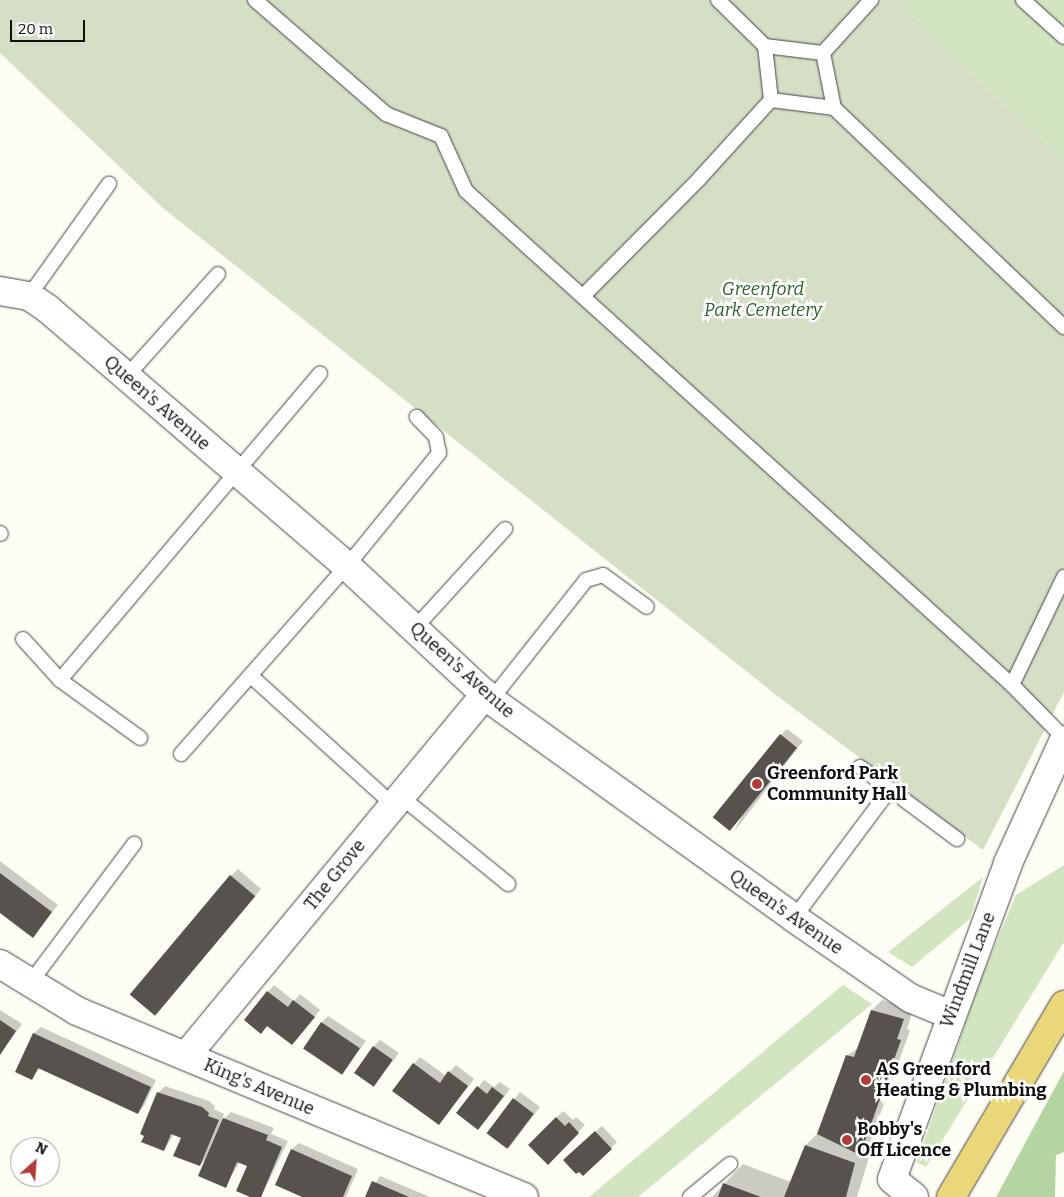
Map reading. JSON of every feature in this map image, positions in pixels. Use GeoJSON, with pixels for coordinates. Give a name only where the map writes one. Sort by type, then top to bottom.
{"type":"FeatureCollection","features":[{"type":"Feature","properties":{"kind":"main road"},"geometry":{"type":"LineString","coordinates":[[951,1197],[1064,1005]]}},
{"type":"Feature","properties":{"kind":"street","name":"Queen's Avenue"},"geometry":{"type":"LineString","coordinates":[[1,291],[29,296],[48,309],[347,566],[488,697],[794,918],[910,998],[951,1015]]}},
{"type":"Feature","properties":{"kind":"street","name":"The Grove"},"geometry":{"type":"LineString","coordinates":[[186,1056],[395,800],[488,697]]}},
{"type":"Feature","properties":{"kind":"street","name":"Windmill Lane"},"geometry":{"type":"LineString","coordinates":[[914,1197],[892,1178],[1008,863],[1064,739]]}},
{"type":"Feature","properties":{"kind":"street","name":"King's Avenue"},"geometry":{"type":"LineString","coordinates":[[0,964],[76,1011],[524,1197]]}},
{"type":"Feature","properties":{"kind":"lane"},"geometry":{"type":"LineString","coordinates":[[255,0],[386,114],[441,136],[466,191],[1012,685],[1064,739]]}},
{"type":"Feature","properties":{"kind":"lane"},"geometry":{"type":"LineString","coordinates":[[718,0],[765,46],[823,53]]}},
{"type":"Feature","properties":{"kind":"lane"},"geometry":{"type":"LineString","coordinates":[[823,53],[871,0]]}},
{"type":"Feature","properties":{"kind":"lane"},"geometry":{"type":"LineString","coordinates":[[1023,0],[1064,37]]}},
{"type":"Feature","properties":{"kind":"lane"},"geometry":{"type":"LineString","coordinates":[[583,296],[699,179],[771,100],[765,46]]}},
{"type":"Feature","properties":{"kind":"lane"},"geometry":{"type":"LineString","coordinates":[[823,53],[834,108],[1064,327]]}},
{"type":"Feature","properties":{"kind":"lane"},"geometry":{"type":"LineString","coordinates":[[771,100],[834,108]]}},
{"type":"Feature","properties":{"kind":"lane"},"geometry":{"type":"LineString","coordinates":[[29,296],[109,184]]}},
{"type":"Feature","properties":{"kind":"lane"},"geometry":{"type":"LineString","coordinates":[[126,376],[218,274]]}},
{"type":"Feature","properties":{"kind":"lane"},"geometry":{"type":"LineString","coordinates":[[60,680],[235,471],[320,373]]}},
{"type":"Feature","properties":{"kind":"lane"},"geometry":{"type":"LineString","coordinates":[[181,754],[347,566],[439,454],[436,437],[417,417]]}},
{"type":"Feature","properties":{"kind":"lane"},"geometry":{"type":"LineString","coordinates":[[415,628],[505,529]]}},
{"type":"Feature","properties":{"kind":"lane"},"geometry":{"type":"LineString","coordinates":[[488,697],[586,580],[603,575],[647,608]]}},
{"type":"Feature","properties":{"kind":"lane"},"geometry":{"type":"LineString","coordinates":[[1012,685],[1064,577]]}},
{"type":"Feature","properties":{"kind":"lane"},"geometry":{"type":"LineString","coordinates":[[24,639],[60,680],[140,738]]}},
{"type":"Feature","properties":{"kind":"lane"},"geometry":{"type":"LineString","coordinates":[[251,676],[395,800],[508,884]]}},
{"type":"Feature","properties":{"kind":"lane"},"geometry":{"type":"LineString","coordinates":[[860,767],[957,839]]}},
{"type":"Feature","properties":{"kind":"lane"},"geometry":{"type":"LineString","coordinates":[[794,918],[890,789]]}},
{"type":"Feature","properties":{"kind":"lane"},"geometry":{"type":"LineString","coordinates":[[30,983],[134,844]]}},
{"type":"Feature","properties":{"kind":"lane"},"geometry":{"type":"LineString","coordinates":[[690,1197],[730,1164]]}},
{"type":"Feature","properties":{"kind":"green space","name":"Greenford Park Cemetery"},"geometry":{"type":"Polygon","coordinates":[[[0,0],[913,0],[905,9],[1064,160],[1064,692],[983,850],[780,698],[163,208],[0,53],[0,0]]]}},
{"type":"Feature","properties":{"kind":"green space"},"geometry":{"type":"Polygon","coordinates":[[[913,0],[1064,0],[1064,160],[905,9],[913,0]]]}},
{"type":"Feature","properties":{"kind":"green space"},"geometry":{"type":"Polygon","coordinates":[[[1064,865],[1064,942],[926,1167],[917,1162],[981,979],[1016,895],[1064,865]]]}},
{"type":"Feature","properties":{"kind":"green space"},"geometry":{"type":"Polygon","coordinates":[[[983,877],[970,919],[912,967],[888,952],[983,877]]]}},
{"type":"Feature","properties":{"kind":"green space"},"geometry":{"type":"Polygon","coordinates":[[[843,985],[872,1004],[638,1197],[589,1197],[843,985]]]}},
{"type":"Feature","properties":{"kind":"green space"},"geometry":{"type":"Polygon","coordinates":[[[1064,1071],[1064,1152],[1056,1155],[1055,1197],[996,1197],[1064,1071]]]}},
{"type":"Feature","properties":{"kind":"building","name":"Greenford Park Community Hall"},"geometry":{"type":"Polygon","coordinates":[[[780,734],[797,748],[730,831],[713,817],[780,734]]]}},
{"type":"Feature","properties":{"kind":"building"},"geometry":{"type":"Polygon","coordinates":[[[0,873],[52,912],[33,938],[0,913],[0,873]]]}},
{"type":"Feature","properties":{"kind":"building"},"geometry":{"type":"Polygon","coordinates":[[[230,875],[255,896],[155,1016],[130,995],[230,875]]]}},
{"type":"Feature","properties":{"kind":"building"},"geometry":{"type":"Polygon","coordinates":[[[267,991],[288,1007],[293,1000],[315,1017],[292,1045],[267,1026],[261,1034],[244,1020],[267,991]]]}},
{"type":"Feature","properties":{"kind":"building"},"geometry":{"type":"Polygon","coordinates":[[[871,1010],[904,1019],[897,1039],[901,1040],[860,1155],[817,1134],[846,1055],[854,1057],[871,1010]]]}},
{"type":"Feature","properties":{"kind":"building"},"geometry":{"type":"Polygon","coordinates":[[[0,1020],[16,1031],[0,1055],[0,1020]]]}},
{"type":"Feature","properties":{"kind":"building"},"geometry":{"type":"Polygon","coordinates":[[[321,1022],[360,1048],[342,1075],[303,1049],[321,1022]]]}},
{"type":"Feature","properties":{"kind":"building"},"geometry":{"type":"Polygon","coordinates":[[[33,1033],[151,1087],[138,1114],[38,1068],[32,1080],[15,1072],[33,1033]]]}},
{"type":"Feature","properties":{"kind":"building"},"geometry":{"type":"Polygon","coordinates":[[[373,1046],[393,1060],[374,1087],[354,1073],[373,1046]]]}},
{"type":"Feature","properties":{"kind":"building"},"geometry":{"type":"Polygon","coordinates":[[[413,1063],[440,1083],[448,1071],[468,1086],[439,1125],[392,1091],[413,1063]]]}},
{"type":"Feature","properties":{"kind":"building"},"geometry":{"type":"Polygon","coordinates":[[[477,1086],[487,1094],[492,1087],[504,1096],[478,1130],[456,1113],[477,1086]]]}},
{"type":"Feature","properties":{"kind":"building"},"geometry":{"type":"Polygon","coordinates":[[[157,1092],[202,1107],[209,1113],[208,1116],[219,1120],[200,1166],[173,1156],[181,1138],[171,1134],[164,1151],[141,1142],[144,1136],[140,1134],[157,1092]]]}},
{"type":"Feature","properties":{"kind":"building"},"geometry":{"type":"Polygon","coordinates":[[[513,1098],[534,1114],[507,1149],[487,1133],[513,1098]]]}},
{"type":"Feature","properties":{"kind":"building"},"geometry":{"type":"Polygon","coordinates":[[[556,1117],[565,1126],[569,1122],[579,1133],[548,1165],[528,1145],[556,1117]]]}},
{"type":"Feature","properties":{"kind":"building"},"geometry":{"type":"Polygon","coordinates":[[[223,1118],[268,1135],[266,1140],[282,1147],[261,1197],[250,1197],[236,1191],[247,1166],[237,1162],[226,1188],[198,1176],[223,1118]]]}},
{"type":"Feature","properties":{"kind":"building"},"geometry":{"type":"Polygon","coordinates":[[[595,1131],[612,1149],[583,1176],[579,1172],[576,1174],[563,1160],[595,1131]]]}},
{"type":"Feature","properties":{"kind":"building"},"geometry":{"type":"Polygon","coordinates":[[[805,1145],[855,1163],[846,1197],[784,1197],[805,1145]]]}},
{"type":"Feature","properties":{"kind":"building"},"geometry":{"type":"Polygon","coordinates":[[[291,1149],[352,1176],[343,1197],[302,1197],[275,1185],[291,1149]]]}},
{"type":"Feature","properties":{"kind":"building"},"geometry":{"type":"Polygon","coordinates":[[[372,1181],[409,1197],[365,1197],[372,1181]]]}},
{"type":"Feature","properties":{"kind":"building"},"geometry":{"type":"Polygon","coordinates":[[[723,1183],[761,1197],[718,1197],[723,1183]]]}},
{"type":"Feature","properties":{"kind":"place","name":"Greenford Park Community Hall"},"geometry":{"type":"Point","coordinates":[757,784]}},
{"type":"Feature","properties":{"kind":"place","name":"AS Greenford Heating & Plumbing"},"geometry":{"type":"Point","coordinates":[866,1080]}},
{"type":"Feature","properties":{"kind":"place","name":"Bobby's Off Licence"},"geometry":{"type":"Point","coordinates":[847,1140]}}]}
